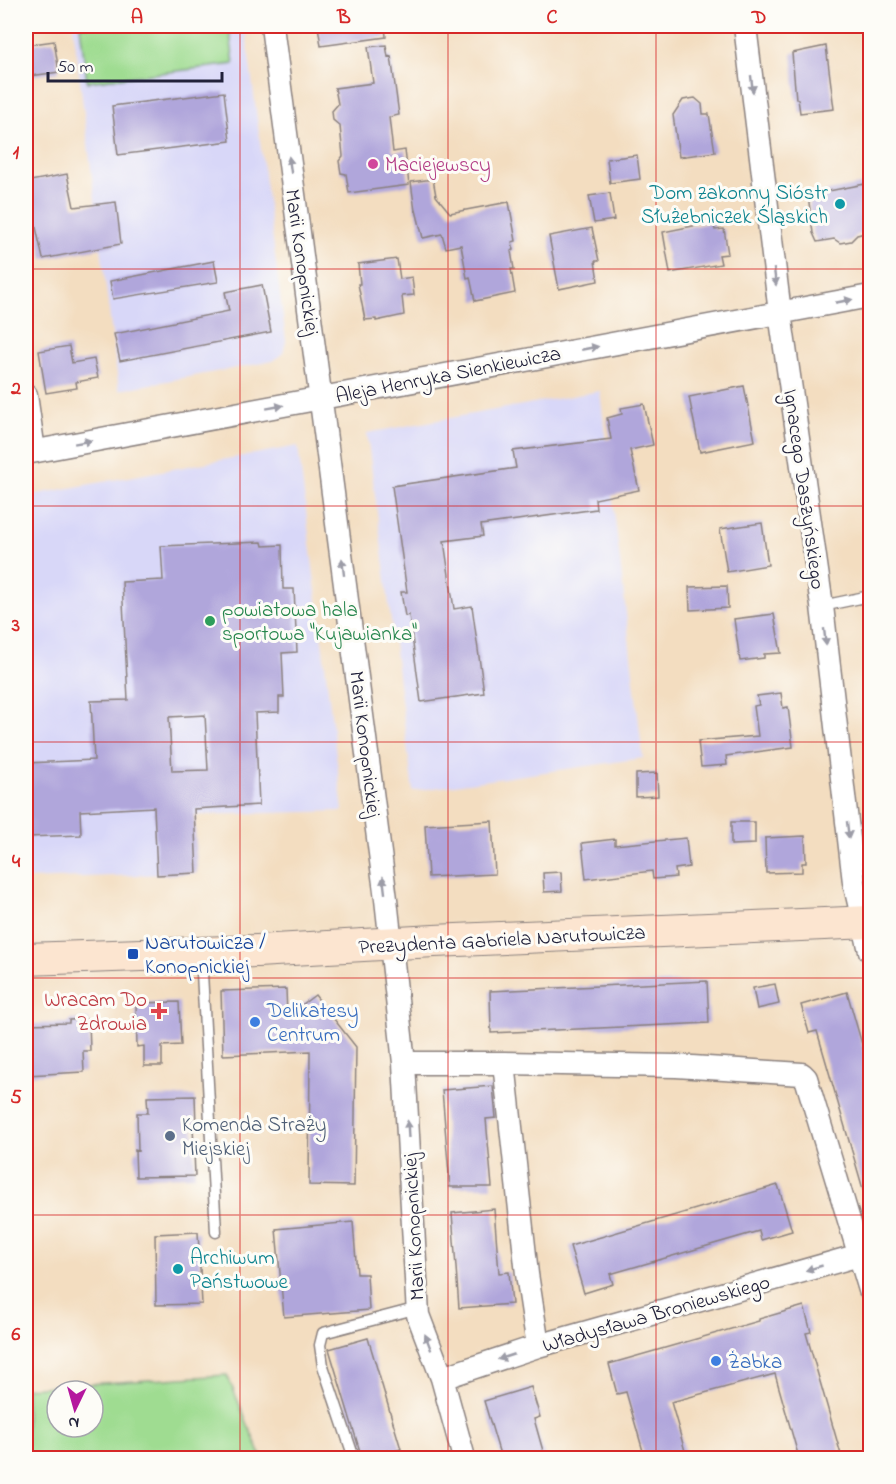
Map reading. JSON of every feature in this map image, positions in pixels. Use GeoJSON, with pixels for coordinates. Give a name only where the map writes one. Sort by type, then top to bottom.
{"type":"FeatureCollection","features":[{"type":"Feature","properties":{"kind":"street","name":"Marii Konopnickiej"},"geometry":{"type":"LineString","coordinates":[[272,26],[404,1063],[418,1316],[442,1378],[464,1458]]}},
{"type":"Feature","properties":{"kind":"street","name":"Ignacego Daszyńskiego"},"geometry":{"type":"LineString","coordinates":[[745,26],[780,313],[822,606],[854,882],[868,932]]}},
{"type":"Feature","properties":{"kind":"street","name":"Aleja Henryka Sienkiewicza"},"geometry":{"type":"LineString","coordinates":[[30,452],[870,296]]}},
{"type":"Feature","properties":{"kind":"street"},"geometry":{"type":"LineString","coordinates":[[26,395],[30,452]]}},
{"type":"Feature","properties":{"kind":"street","name":"Prezydenta Gabriela Narutowicza"},"geometry":{"type":"LineString","coordinates":[[26,959],[201,954],[390,943],[868,932]]}},
{"type":"Feature","properties":{"kind":"street"},"geometry":{"type":"LineString","coordinates":[[404,1063],[676,1066],[802,1074],[806,1078],[865,1253],[870,1290]]}},
{"type":"Feature","properties":{"kind":"street"},"geometry":{"type":"LineString","coordinates":[[504,1063],[527,1274],[538,1346]]}},
{"type":"Feature","properties":{"kind":"street","name":"Władysława Broniewskiego"},"geometry":{"type":"LineString","coordinates":[[442,1378],[538,1346],[865,1253]]}},
{"type":"Feature","properties":{"kind":"lane"},"geometry":{"type":"LineString","coordinates":[[822,606],[870,596]]}},
{"type":"Feature","properties":{"kind":"lane"},"geometry":{"type":"LineString","coordinates":[[201,954],[216,1232]]}},
{"type":"Feature","properties":{"kind":"lane"},"geometry":{"type":"LineString","coordinates":[[354,1458],[323,1366],[320,1346],[323,1333],[418,1308]]}},
{"type":"Feature","properties":{"kind":"shaded area"},"geometry":{"type":"Polygon","coordinates":[[[73,26],[245,26],[286,341],[283,353],[273,361],[119,390],[73,26]]]}},
{"type":"Feature","properties":{"kind":"shaded area"},"geometry":{"type":"Polygon","coordinates":[[[600,391],[643,758],[413,791],[367,433],[600,391]]]}},
{"type":"Feature","properties":{"kind":"shaded area"},"geometry":{"type":"Polygon","coordinates":[[[298,446],[343,811],[194,815],[197,873],[26,879],[26,496],[298,446]]]}},
{"type":"Feature","properties":{"kind":"green space"},"geometry":{"type":"Polygon","coordinates":[[[80,26],[229,26],[234,64],[87,82],[80,26]]]}},
{"type":"Feature","properties":{"kind":"green space"},"geometry":{"type":"Polygon","coordinates":[[[227,1375],[262,1458],[26,1458],[26,1388],[45,1387],[45,1439],[105,1439],[105,1383],[227,1375]]]}},
{"type":"Feature","properties":{"kind":"building"},"geometry":{"type":"Polygon","coordinates":[[[318,26],[385,26],[386,37],[321,46],[318,26]]]}},
{"type":"Feature","properties":{"kind":"building"},"geometry":{"type":"Polygon","coordinates":[[[54,41],[59,72],[30,76],[26,45],[54,41]]]}},
{"type":"Feature","properties":{"kind":"building"},"geometry":{"type":"Polygon","coordinates":[[[386,45],[388,57],[391,56],[399,115],[389,117],[393,152],[405,150],[409,185],[349,193],[346,174],[341,173],[339,161],[343,156],[340,126],[333,120],[332,111],[338,104],[335,88],[373,83],[368,47],[386,45]]]}},
{"type":"Feature","properties":{"kind":"building"},"geometry":{"type":"Polygon","coordinates":[[[826,46],[834,109],[800,113],[798,99],[796,99],[792,53],[826,46]]]}},
{"type":"Feature","properties":{"kind":"building"},"geometry":{"type":"Polygon","coordinates":[[[224,92],[230,141],[118,155],[112,106],[224,92]]]}},
{"type":"Feature","properties":{"kind":"building"},"geometry":{"type":"Polygon","coordinates":[[[695,98],[702,104],[703,114],[709,114],[715,152],[679,157],[673,115],[683,100],[695,98]]]}},
{"type":"Feature","properties":{"kind":"building"},"geometry":{"type":"Polygon","coordinates":[[[637,155],[640,179],[610,183],[607,159],[637,155]]]}},
{"type":"Feature","properties":{"kind":"building"},"geometry":{"type":"Polygon","coordinates":[[[67,174],[74,207],[116,202],[121,244],[43,259],[33,214],[30,181],[67,174]]]}},
{"type":"Feature","properties":{"kind":"building"},"geometry":{"type":"Polygon","coordinates":[[[433,179],[436,196],[450,213],[509,202],[516,241],[512,242],[514,250],[511,251],[515,293],[475,301],[470,277],[467,278],[461,245],[446,248],[442,234],[423,238],[415,211],[411,182],[433,179]]]}},
{"type":"Feature","properties":{"kind":"building","name":"Dom zakonny Sióstr Służebniczek Śląskich"},"geometry":{"type":"Polygon","coordinates":[[[870,183],[870,214],[866,215],[869,232],[857,235],[851,241],[840,243],[834,239],[817,242],[813,233],[808,195],[870,183]]]}},
{"type":"Feature","properties":{"kind":"building"},"geometry":{"type":"Polygon","coordinates":[[[610,193],[614,220],[594,223],[589,196],[610,193]]]}},
{"type":"Feature","properties":{"kind":"building"},"geometry":{"type":"Polygon","coordinates":[[[713,222],[715,230],[724,229],[728,254],[719,255],[721,264],[670,273],[663,232],[713,222]]]}},
{"type":"Feature","properties":{"kind":"building"},"geometry":{"type":"Polygon","coordinates":[[[592,228],[599,261],[595,261],[598,281],[559,289],[549,236],[592,228]]]}},
{"type":"Feature","properties":{"kind":"building"},"geometry":{"type":"Polygon","coordinates":[[[397,259],[400,279],[412,277],[414,295],[402,296],[404,315],[376,321],[376,319],[365,320],[358,284],[360,284],[358,264],[397,259]]]}},
{"type":"Feature","properties":{"kind":"building"},"geometry":{"type":"Polygon","coordinates":[[[214,261],[218,282],[113,299],[110,281],[214,261]]]}},
{"type":"Feature","properties":{"kind":"building"},"geometry":{"type":"Polygon","coordinates":[[[262,285],[271,332],[120,361],[114,334],[229,311],[225,292],[262,285]]]}},
{"type":"Feature","properties":{"kind":"building"},"geometry":{"type":"Polygon","coordinates":[[[69,346],[72,363],[94,359],[98,378],[76,382],[77,388],[46,393],[39,351],[69,346]]]}},
{"type":"Feature","properties":{"kind":"building"},"geometry":{"type":"Polygon","coordinates":[[[744,386],[755,441],[700,452],[689,397],[744,386]]]}},
{"type":"Feature","properties":{"kind":"building"},"geometry":{"type":"Polygon","coordinates":[[[644,404],[653,445],[630,450],[639,490],[595,499],[596,509],[481,525],[483,536],[444,541],[454,609],[472,606],[484,693],[421,702],[409,615],[405,616],[401,592],[407,592],[392,486],[516,468],[513,451],[611,439],[607,418],[622,414],[621,408],[644,404]]]}},
{"type":"Feature","properties":{"kind":"building"},"geometry":{"type":"Polygon","coordinates":[[[762,523],[768,565],[727,572],[720,529],[762,523]]]}},
{"type":"Feature","properties":{"kind":"building","name":"powiatowa hala sportowa \"Kujawianka\""},"geometry":{"type":"Polygon","coordinates":[[[262,542],[263,546],[282,545],[283,589],[294,589],[297,652],[282,653],[284,697],[279,697],[279,712],[255,713],[259,805],[194,809],[197,873],[157,875],[154,807],[80,811],[81,835],[26,837],[26,763],[94,760],[91,701],[128,700],[122,582],[163,580],[161,546],[262,542]],[[205,715],[169,717],[172,771],[208,770],[205,715]]]}},
{"type":"Feature","properties":{"kind":"building"},"geometry":{"type":"Polygon","coordinates":[[[727,586],[728,608],[690,610],[689,587],[727,586]]]}},
{"type":"Feature","properties":{"kind":"building"},"geometry":{"type":"Polygon","coordinates":[[[774,614],[781,653],[764,654],[764,658],[740,661],[734,619],[774,614]]]}},
{"type":"Feature","properties":{"kind":"building"},"geometry":{"type":"Polygon","coordinates":[[[781,693],[783,708],[788,707],[793,747],[726,756],[727,765],[701,767],[698,741],[758,736],[754,706],[759,705],[757,696],[781,693]]]}},
{"type":"Feature","properties":{"kind":"building"},"geometry":{"type":"Polygon","coordinates":[[[657,773],[658,796],[636,797],[636,774],[657,773]]]}},
{"type":"Feature","properties":{"kind":"building"},"geometry":{"type":"Polygon","coordinates":[[[492,821],[495,874],[428,877],[425,825],[492,821]]]}},
{"type":"Feature","properties":{"kind":"building"},"geometry":{"type":"Polygon","coordinates":[[[731,822],[755,822],[755,844],[731,845],[731,822]]]}},
{"type":"Feature","properties":{"kind":"building"},"geometry":{"type":"Polygon","coordinates":[[[805,836],[806,863],[802,863],[802,872],[766,873],[765,838],[805,836]]]}},
{"type":"Feature","properties":{"kind":"building"},"geometry":{"type":"Polygon","coordinates":[[[686,838],[689,867],[675,869],[676,877],[653,879],[652,871],[586,879],[582,843],[615,839],[615,845],[686,838]]]}},
{"type":"Feature","properties":{"kind":"building"},"geometry":{"type":"Polygon","coordinates":[[[561,872],[562,891],[544,892],[543,873],[561,872]]]}},
{"type":"Feature","properties":{"kind":"building"},"geometry":{"type":"Polygon","coordinates":[[[707,981],[709,1023],[491,1033],[490,991],[707,981]]]}},
{"type":"Feature","properties":{"kind":"building"},"geometry":{"type":"Polygon","coordinates":[[[775,984],[779,1004],[757,1009],[753,988],[775,984]]]}},
{"type":"Feature","properties":{"kind":"building"},"geometry":{"type":"Polygon","coordinates":[[[286,989],[287,1016],[315,995],[356,1047],[354,1186],[309,1185],[310,1051],[223,1055],[221,991],[286,989]]]}},
{"type":"Feature","properties":{"kind":"building"},"geometry":{"type":"Polygon","coordinates":[[[847,992],[870,1072],[870,1195],[865,1196],[817,1031],[809,1033],[801,1005],[847,992]]]}},
{"type":"Feature","properties":{"kind":"building"},"geometry":{"type":"Polygon","coordinates":[[[179,1002],[181,1045],[162,1046],[162,1066],[144,1066],[144,1046],[137,1047],[136,1003],[179,1002]]]}},
{"type":"Feature","properties":{"kind":"building"},"geometry":{"type":"Polygon","coordinates":[[[89,1019],[90,1051],[83,1051],[84,1072],[26,1075],[26,1024],[69,1023],[69,1020],[89,1019]]]}},
{"type":"Feature","properties":{"kind":"building"},"geometry":{"type":"Polygon","coordinates":[[[493,1086],[496,1118],[486,1119],[492,1187],[450,1187],[442,1090],[493,1086]]]}},
{"type":"Feature","properties":{"kind":"building","name":"Komenda Straży Miejskiej"},"geometry":{"type":"Polygon","coordinates":[[[195,1096],[196,1125],[193,1125],[195,1176],[136,1177],[137,1113],[148,1113],[147,1097],[195,1096]]]}},
{"type":"Feature","properties":{"kind":"building"},"geometry":{"type":"Polygon","coordinates":[[[778,1185],[792,1231],[761,1240],[759,1231],[610,1274],[613,1284],[584,1293],[570,1246],[778,1185]]]}},
{"type":"Feature","properties":{"kind":"building"},"geometry":{"type":"Polygon","coordinates":[[[494,1209],[499,1273],[509,1272],[512,1304],[459,1308],[452,1213],[494,1209]]]}},
{"type":"Feature","properties":{"kind":"building"},"geometry":{"type":"Polygon","coordinates":[[[353,1222],[357,1274],[367,1274],[369,1310],[284,1317],[276,1229],[353,1222]]]}},
{"type":"Feature","properties":{"kind":"building","name":"Archiwum Państwowe"},"geometry":{"type":"Polygon","coordinates":[[[198,1232],[202,1304],[156,1305],[155,1234],[198,1232]]]}},
{"type":"Feature","properties":{"kind":"building"},"geometry":{"type":"Polygon","coordinates":[[[804,1306],[811,1332],[806,1333],[842,1458],[799,1458],[775,1374],[671,1402],[687,1458],[645,1458],[626,1392],[617,1394],[609,1364],[804,1306]]]}},
{"type":"Feature","properties":{"kind":"building"},"geometry":{"type":"Polygon","coordinates":[[[368,1338],[401,1449],[362,1458],[329,1349],[368,1338]]]}},
{"type":"Feature","properties":{"kind":"building"},"geometry":{"type":"Polygon","coordinates":[[[531,1387],[540,1417],[534,1419],[545,1458],[501,1458],[484,1401],[531,1387]]]}},
{"type":"Feature","properties":{"kind":"place","name":"Maciejewscy"},"geometry":{"type":"Point","coordinates":[373,164]}},
{"type":"Feature","properties":{"kind":"place","name":"Dom zakonny Sióstr Służebniczek Śląskich"},"geometry":{"type":"Point","coordinates":[840,204]}},
{"type":"Feature","properties":{"kind":"place","name":"powiatowa hala sportowa \"Kujawianka\""},"geometry":{"type":"Point","coordinates":[210,621]}},
{"type":"Feature","properties":{"kind":"place","name":"Narutowicza / Konopnickiej"},"geometry":{"type":"Point","coordinates":[133,954]}},
{"type":"Feature","properties":{"kind":"place","name":"Wracam Do Zdrowia"},"geometry":{"type":"Point","coordinates":[159,1011]}},
{"type":"Feature","properties":{"kind":"place","name":"Delikatesy Centrum"},"geometry":{"type":"Point","coordinates":[255,1022]}},
{"type":"Feature","properties":{"kind":"place","name":"Komenda Straży Miejskiej"},"geometry":{"type":"Point","coordinates":[170,1136]}},
{"type":"Feature","properties":{"kind":"place","name":"Archiwum Państwowe"},"geometry":{"type":"Point","coordinates":[178,1269]}},
{"type":"Feature","properties":{"kind":"place","name":"Żabka"},"geometry":{"type":"Point","coordinates":[716,1361]}}]}
